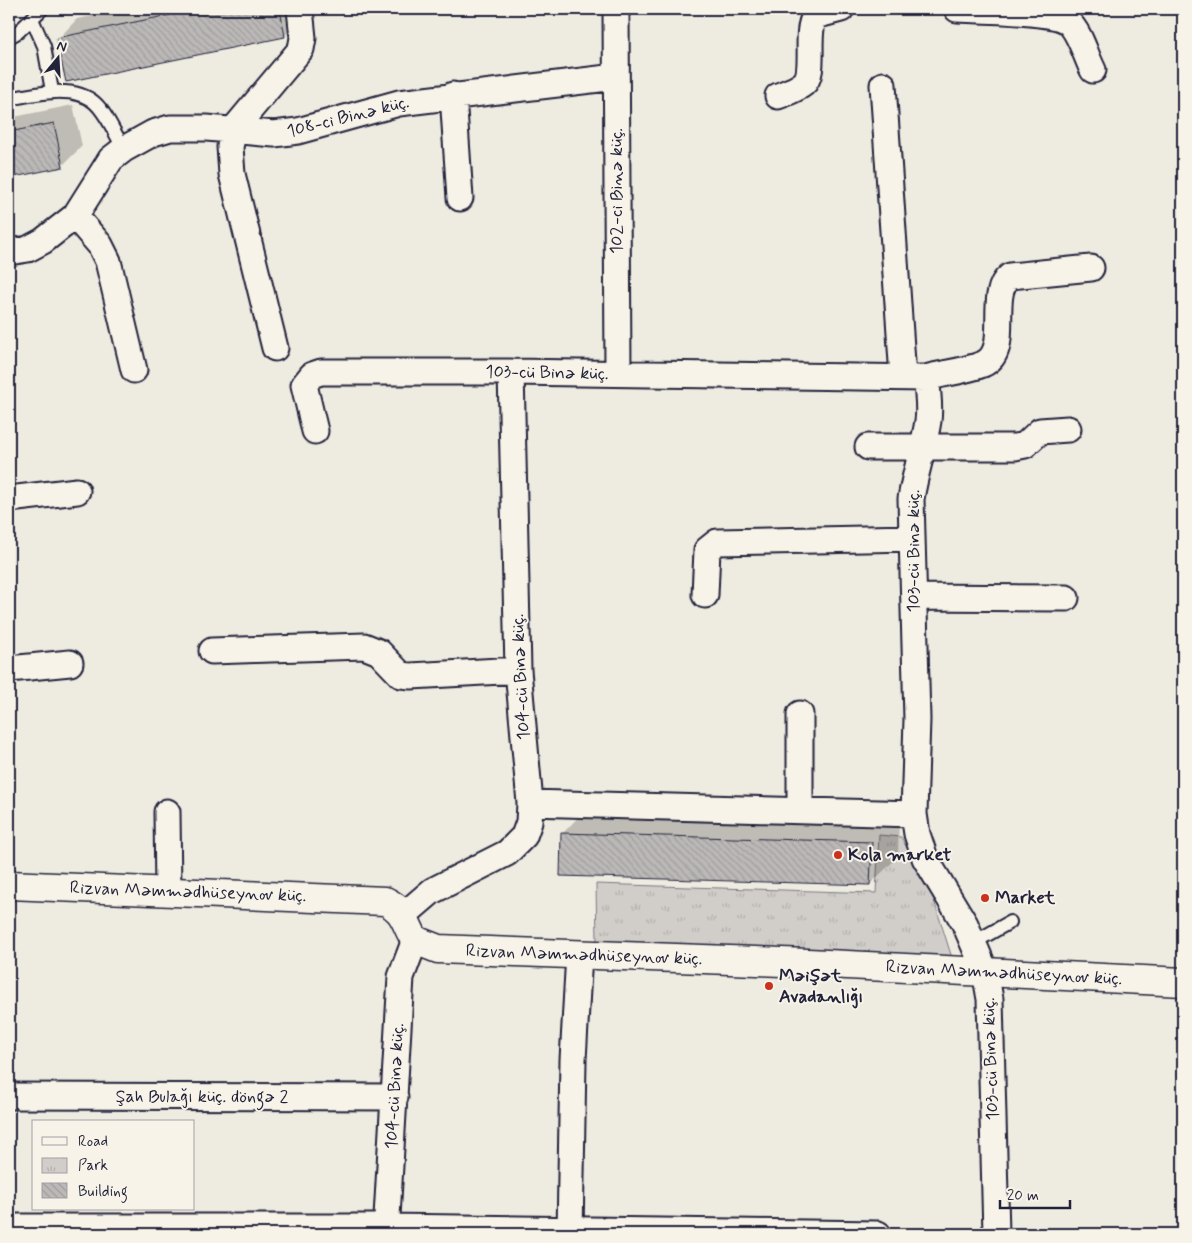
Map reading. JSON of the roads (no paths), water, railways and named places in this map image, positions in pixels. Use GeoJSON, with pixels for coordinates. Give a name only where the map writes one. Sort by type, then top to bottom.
{"type":"FeatureCollection","features":[{"type":"Feature","properties":{"kind":"street"},"geometry":{"type":"LineString","coordinates":[[275,348],[232,174],[230,147],[234,129],[301,49],[303,38],[300,9]]}},
{"type":"Feature","properties":{"kind":"street","name":"102-ci Binə küç."},"geometry":{"type":"LineString","coordinates":[[616,9],[618,374]]}},
{"type":"Feature","properties":{"kind":"street"},"geometry":{"type":"LineString","coordinates":[[778,96],[803,84],[808,76],[810,28],[815,16],[841,9]]}},
{"type":"Feature","properties":{"kind":"street"},"geometry":{"type":"LineString","coordinates":[[957,9],[1049,16],[1068,22],[1075,32],[1093,70]]}},
{"type":"Feature","properties":{"kind":"street","name":"108-ci Binə küç."},"geometry":{"type":"LineString","coordinates":[[9,252],[28,249],[43,241],[75,216],[112,159],[124,149],[153,133],[170,128],[234,129],[274,134],[298,131],[399,103],[616,77]]}},
{"type":"Feature","properties":{"kind":"street"},"geometry":{"type":"LineString","coordinates":[[883,85],[915,377],[984,364],[992,358],[997,348],[1000,293],[1004,281],[1010,276],[1091,268]]}},
{"type":"Feature","properties":{"kind":"street"},"geometry":{"type":"LineString","coordinates":[[454,96],[460,198]]}},
{"type":"Feature","properties":{"kind":"street"},"geometry":{"type":"LineString","coordinates":[[75,216],[100,245],[108,262],[134,370]]}},
{"type":"Feature","properties":{"kind":"street","name":"103-cü Binə küç."},"geometry":{"type":"LineString","coordinates":[[315,431],[304,385],[312,375],[320,372],[511,372],[915,377],[929,402],[928,422],[911,499],[917,719],[914,814],[917,834],[925,858],[964,924],[985,972],[990,999],[993,1034],[996,1234]]}},
{"type":"Feature","properties":{"kind":"street","name":"104-cü Binə küç."},"geometry":{"type":"LineString","coordinates":[[404,915],[432,891],[506,853],[524,836],[529,822],[530,803],[518,670],[511,372]]}},
{"type":"Feature","properties":{"kind":"street"},"geometry":{"type":"LineString","coordinates":[[868,447],[1015,448],[1025,445],[1040,431],[1068,429]]}},
{"type":"Feature","properties":{"kind":"street"},"geometry":{"type":"LineString","coordinates":[[9,499],[77,491]]}},
{"type":"Feature","properties":{"kind":"street"},"geometry":{"type":"LineString","coordinates":[[705,595],[707,550],[718,542],[912,538]]}},
{"type":"Feature","properties":{"kind":"street"},"geometry":{"type":"LineString","coordinates":[[914,597],[1066,598]]}},
{"type":"Feature","properties":{"kind":"street"},"geometry":{"type":"LineString","coordinates":[[212,651],[364,646],[379,652],[401,675],[518,670]]}},
{"type":"Feature","properties":{"kind":"street"},"geometry":{"type":"LineString","coordinates":[[9,669],[70,663]]}},
{"type":"Feature","properties":{"kind":"street"},"geometry":{"type":"LineString","coordinates":[[800,714],[800,810]]}},
{"type":"Feature","properties":{"kind":"street"},"geometry":{"type":"LineString","coordinates":[[530,803],[914,814]]}},
{"type":"Feature","properties":{"kind":"street"},"geometry":{"type":"LineString","coordinates":[[167,812],[168,891]]}},
{"type":"Feature","properties":{"kind":"street","name":"Rizvan Məmmədhüseynov küç."},"geometry":{"type":"LineString","coordinates":[[9,885],[370,899],[385,901],[396,906],[404,915]]}},
{"type":"Feature","properties":{"kind":"street"},"geometry":{"type":"LineString","coordinates":[[404,915],[415,940]]}},
{"type":"Feature","properties":{"kind":"street","name":"104-cü Binə küç."},"geometry":{"type":"LineString","coordinates":[[386,1231],[401,977],[415,940]]}},
{"type":"Feature","properties":{"kind":"street","name":"Rizvan Məmmədhüseynov küç."},"geometry":{"type":"LineString","coordinates":[[415,940],[438,949],[1183,982]]}},
{"type":"Feature","properties":{"kind":"street"},"geometry":{"type":"LineString","coordinates":[[570,1232],[573,1060],[579,954]]}},
{"type":"Feature","properties":{"kind":"street","name":"Şah Bulağı küç. döngə 2"},"geometry":{"type":"LineString","coordinates":[[9,1096],[395,1097]]}},
{"type":"Feature","properties":{"kind":"street"},"geometry":{"type":"LineString","coordinates":[[9,1227],[878,1234]]}},
{"type":"Feature","properties":{"kind":"lane"},"geometry":{"type":"LineString","coordinates":[[9,37],[42,9]]}},
{"type":"Feature","properties":{"kind":"lane"},"geometry":{"type":"LineString","coordinates":[[32,19],[44,46],[52,91]]}},
{"type":"Feature","properties":{"kind":"lane"},"geometry":{"type":"LineString","coordinates":[[9,99],[52,91],[78,95],[94,102],[124,149]]}},
{"type":"Feature","properties":{"kind":"lane"},"geometry":{"type":"LineString","coordinates":[[973,943],[1010,922]]}},
{"type":"Feature","properties":{"kind":"place","name":"Kola market"},"geometry":{"type":"Point","coordinates":[838,855]}},
{"type":"Feature","properties":{"kind":"place","name":"Market"},"geometry":{"type":"Point","coordinates":[985,898]}},
{"type":"Feature","properties":{"kind":"place","name":"Məişət Avadanlığı"},"geometry":{"type":"Point","coordinates":[769,986]}}]}
